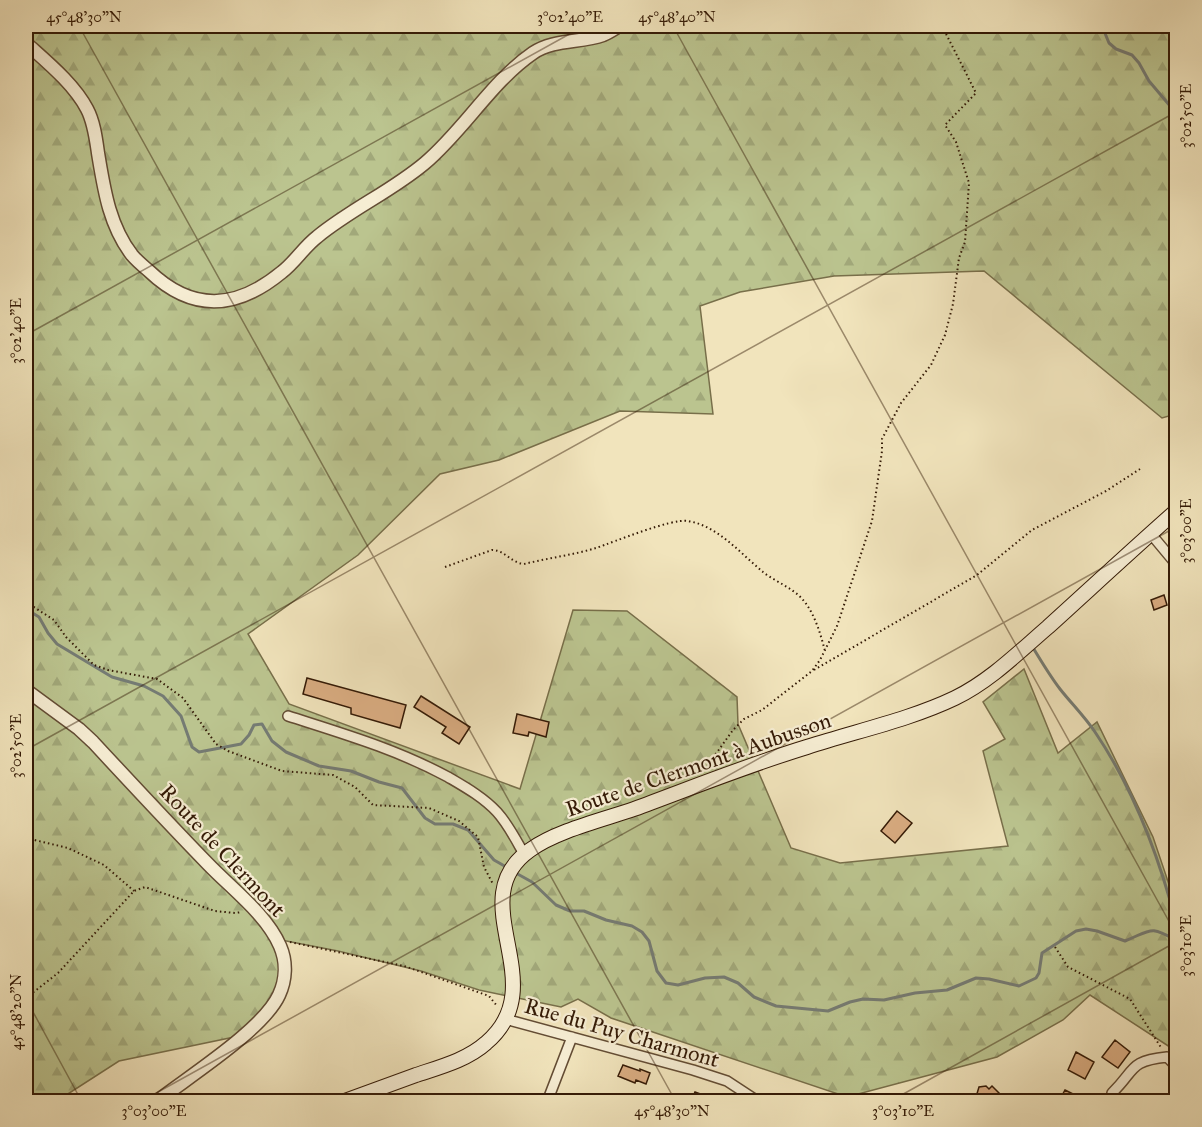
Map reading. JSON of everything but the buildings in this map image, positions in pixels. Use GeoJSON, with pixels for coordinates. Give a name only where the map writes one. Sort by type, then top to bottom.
{"type":"FeatureCollection","features":[{"type":"Feature","properties":{"kind":"main road","name":"Route de Clermont à Aubusson"},"geometry":{"type":"LineString","coordinates":[[342,1101],[467,1055],[490,1040],[506,1019],[511,1006],[514,983],[502,902],[507,880],[513,867],[524,854],[564,834],[775,757],[928,709],[965,693],[1009,660],[1176,511]]}},
{"type":"Feature","properties":{"kind":"street"},"geometry":{"type":"LineString","coordinates":[[26,43],[77,93],[88,111],[96,140],[106,203],[116,228],[133,256],[160,281],[185,297],[203,302],[225,301],[247,294],[284,271],[315,237],[425,163],[516,67],[535,51],[552,44],[604,35],[619,26]]}},
{"type":"Feature","properties":{"kind":"street"},"geometry":{"type":"LineString","coordinates":[[1151,534],[1176,564]]}},
{"type":"Feature","properties":{"kind":"street","name":"Route de Clermont"},"geometry":{"type":"LineString","coordinates":[[26,690],[93,742],[253,909],[276,938],[283,956],[285,972],[282,987],[272,1007],[241,1038],[156,1101]]}},
{"type":"Feature","properties":{"kind":"street"},"geometry":{"type":"LineString","coordinates":[[288,716],[390,749],[478,795],[497,812],[512,832],[524,854]]}},
{"type":"Feature","properties":{"kind":"street","name":"Rue du Puy Charmont"},"geometry":{"type":"LineString","coordinates":[[506,1019],[727,1081],[759,1101]]}},
{"type":"Feature","properties":{"kind":"street"},"geometry":{"type":"LineString","coordinates":[[547,1101],[572,1037]]}},
{"type":"Feature","properties":{"kind":"street"},"geometry":{"type":"LineString","coordinates":[[1112,1093],[1132,1067],[1147,1059],[1167,1057],[1176,1066]]}},
{"type":"Feature","properties":{"kind":"path"},"geometry":{"type":"LineString","coordinates":[[812,671],[837,626],[872,521],[882,439],[901,403],[931,365],[938,351],[949,321],[959,258],[965,242],[968,176],[957,142],[945,125],[976,93],[942,26]]}},
{"type":"Feature","properties":{"kind":"path"},"geometry":{"type":"LineString","coordinates":[[703,770],[744,719],[762,710],[812,671],[963,584],[983,571],[1032,530],[1106,491],[1140,469]]}},
{"type":"Feature","properties":{"kind":"path"},"geometry":{"type":"LineString","coordinates":[[445,567],[492,550],[498,550],[517,563],[524,564],[589,550],[645,531],[687,521],[725,538],[765,574],[799,596],[815,621],[825,651]]}},
{"type":"Feature","properties":{"kind":"path"},"geometry":{"type":"LineString","coordinates":[[26,602],[54,620],[66,637],[94,665],[157,678],[183,698],[216,744],[228,751],[282,771],[333,775],[355,787],[373,805],[429,807],[459,821],[478,837],[484,867],[502,902]]}},
{"type":"Feature","properties":{"kind":"path"},"geometry":{"type":"LineString","coordinates":[[26,838],[68,848],[104,865],[134,891]]}},
{"type":"Feature","properties":{"kind":"path"},"geometry":{"type":"LineString","coordinates":[[26,998],[58,973],[134,891],[145,887],[215,911],[235,913],[253,909]]}},
{"type":"Feature","properties":{"kind":"path"},"geometry":{"type":"LineString","coordinates":[[276,938],[383,961],[471,988],[489,996],[506,1019]]}},
{"type":"Feature","properties":{"kind":"path"},"geometry":{"type":"LineString","coordinates":[[1055,947],[1068,967],[1130,999],[1167,1057]]}},
{"type":"Feature","properties":{"kind":"green space"},"geometry":{"type":"Polygon","coordinates":[[[26,26],[1176,26],[1176,414],[1162,418],[984,271],[834,276],[740,292],[700,306],[713,414],[620,411],[499,460],[440,474],[358,555],[248,634],[289,704],[520,789],[573,610],[627,611],[737,697],[738,724],[791,848],[840,863],[1008,846],[983,751],[1005,739],[983,702],[1024,669],[1058,753],[1097,722],[1153,837],[1176,905],[1176,1051],[1090,995],[1063,1020],[997,1057],[847,1097],[611,1018],[578,999],[561,1007],[479,990],[421,971],[338,951],[276,939],[283,957],[279,997],[239,1036],[119,1061],[57,1101],[26,1101],[26,26]]]}},
{"type":"Feature","properties":{"kind":"waterway"},"geometry":{"type":"LineString","coordinates":[[1102,26],[1109,43],[1116,49],[1132,55],[1149,81],[1176,113]]}},
{"type":"Feature","properties":{"kind":"waterway"},"geometry":{"type":"LineString","coordinates":[[26,609],[39,617],[57,644],[112,677],[144,686],[163,696],[181,716],[192,747],[199,752],[241,744],[254,725],[262,724],[272,741],[286,752],[319,766],[351,771],[402,788],[425,818],[435,824],[453,824],[468,830],[494,860],[508,868]]}},
{"type":"Feature","properties":{"kind":"waterway"},"geometry":{"type":"LineString","coordinates":[[1032,646],[1056,684],[1095,732],[1121,776],[1153,848],[1176,922]]}},
{"type":"Feature","properties":{"kind":"waterway"},"geometry":{"type":"LineString","coordinates":[[514,872],[532,882],[556,905],[570,911],[584,911],[606,920],[632,926],[642,932],[649,941],[657,971],[666,983],[678,985],[705,978],[724,977],[738,983],[754,997],[776,1006],[828,1011],[863,999],[884,1000],[915,993],[947,990],[976,978],[1019,986],[1036,978],[1042,953],[1076,931],[1086,929],[1125,941],[1150,931],[1160,932],[1176,940]]}}]}
